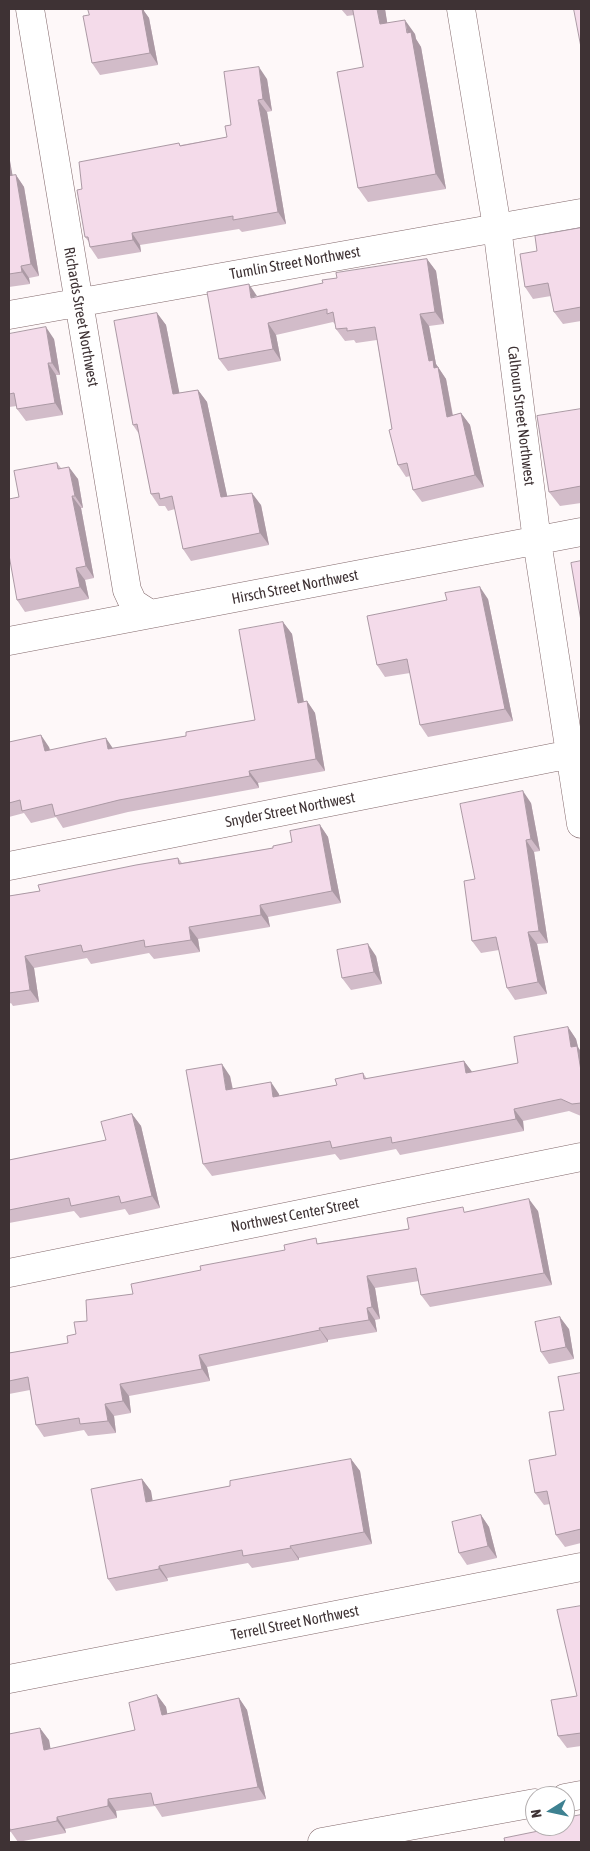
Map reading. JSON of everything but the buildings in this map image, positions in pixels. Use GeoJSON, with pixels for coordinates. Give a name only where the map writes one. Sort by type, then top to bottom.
{"type":"FeatureCollection","features":[{"type":"Feature","properties":{"kind":"street","name":"Richards Street Northwest"},"geometry":{"type":"LineString","coordinates":[[30,9],[127,590],[133,603],[150,614]]}},
{"type":"Feature","properties":{"kind":"street","name":"Calhoun Street Northwest"},"geometry":{"type":"LineString","coordinates":[[461,9],[497,227],[537,541],[581,824]]}},
{"type":"Feature","properties":{"kind":"street","name":"Tumlin Street Northwest"},"geometry":{"type":"LineString","coordinates":[[9,315],[78,301],[581,213]]}},
{"type":"Feature","properties":{"kind":"street","name":"Hirsch Street Northwest"},"geometry":{"type":"LineString","coordinates":[[9,641],[581,532]]}},
{"type":"Feature","properties":{"kind":"street","name":"Snyder Street Northwest"},"geometry":{"type":"LineString","coordinates":[[9,866],[571,754]]}},
{"type":"Feature","properties":{"kind":"street","name":"Northwest Center Street"},"geometry":{"type":"LineString","coordinates":[[9,1273],[581,1157]]}},
{"type":"Feature","properties":{"kind":"street","name":"Terrell Street Northwest"},"geometry":{"type":"LineString","coordinates":[[9,1679],[581,1567]]}},
{"type":"Feature","properties":{"kind":"street"},"geometry":{"type":"LineString","coordinates":[[322,1842],[380,1837],[525,1805]]}}]}
